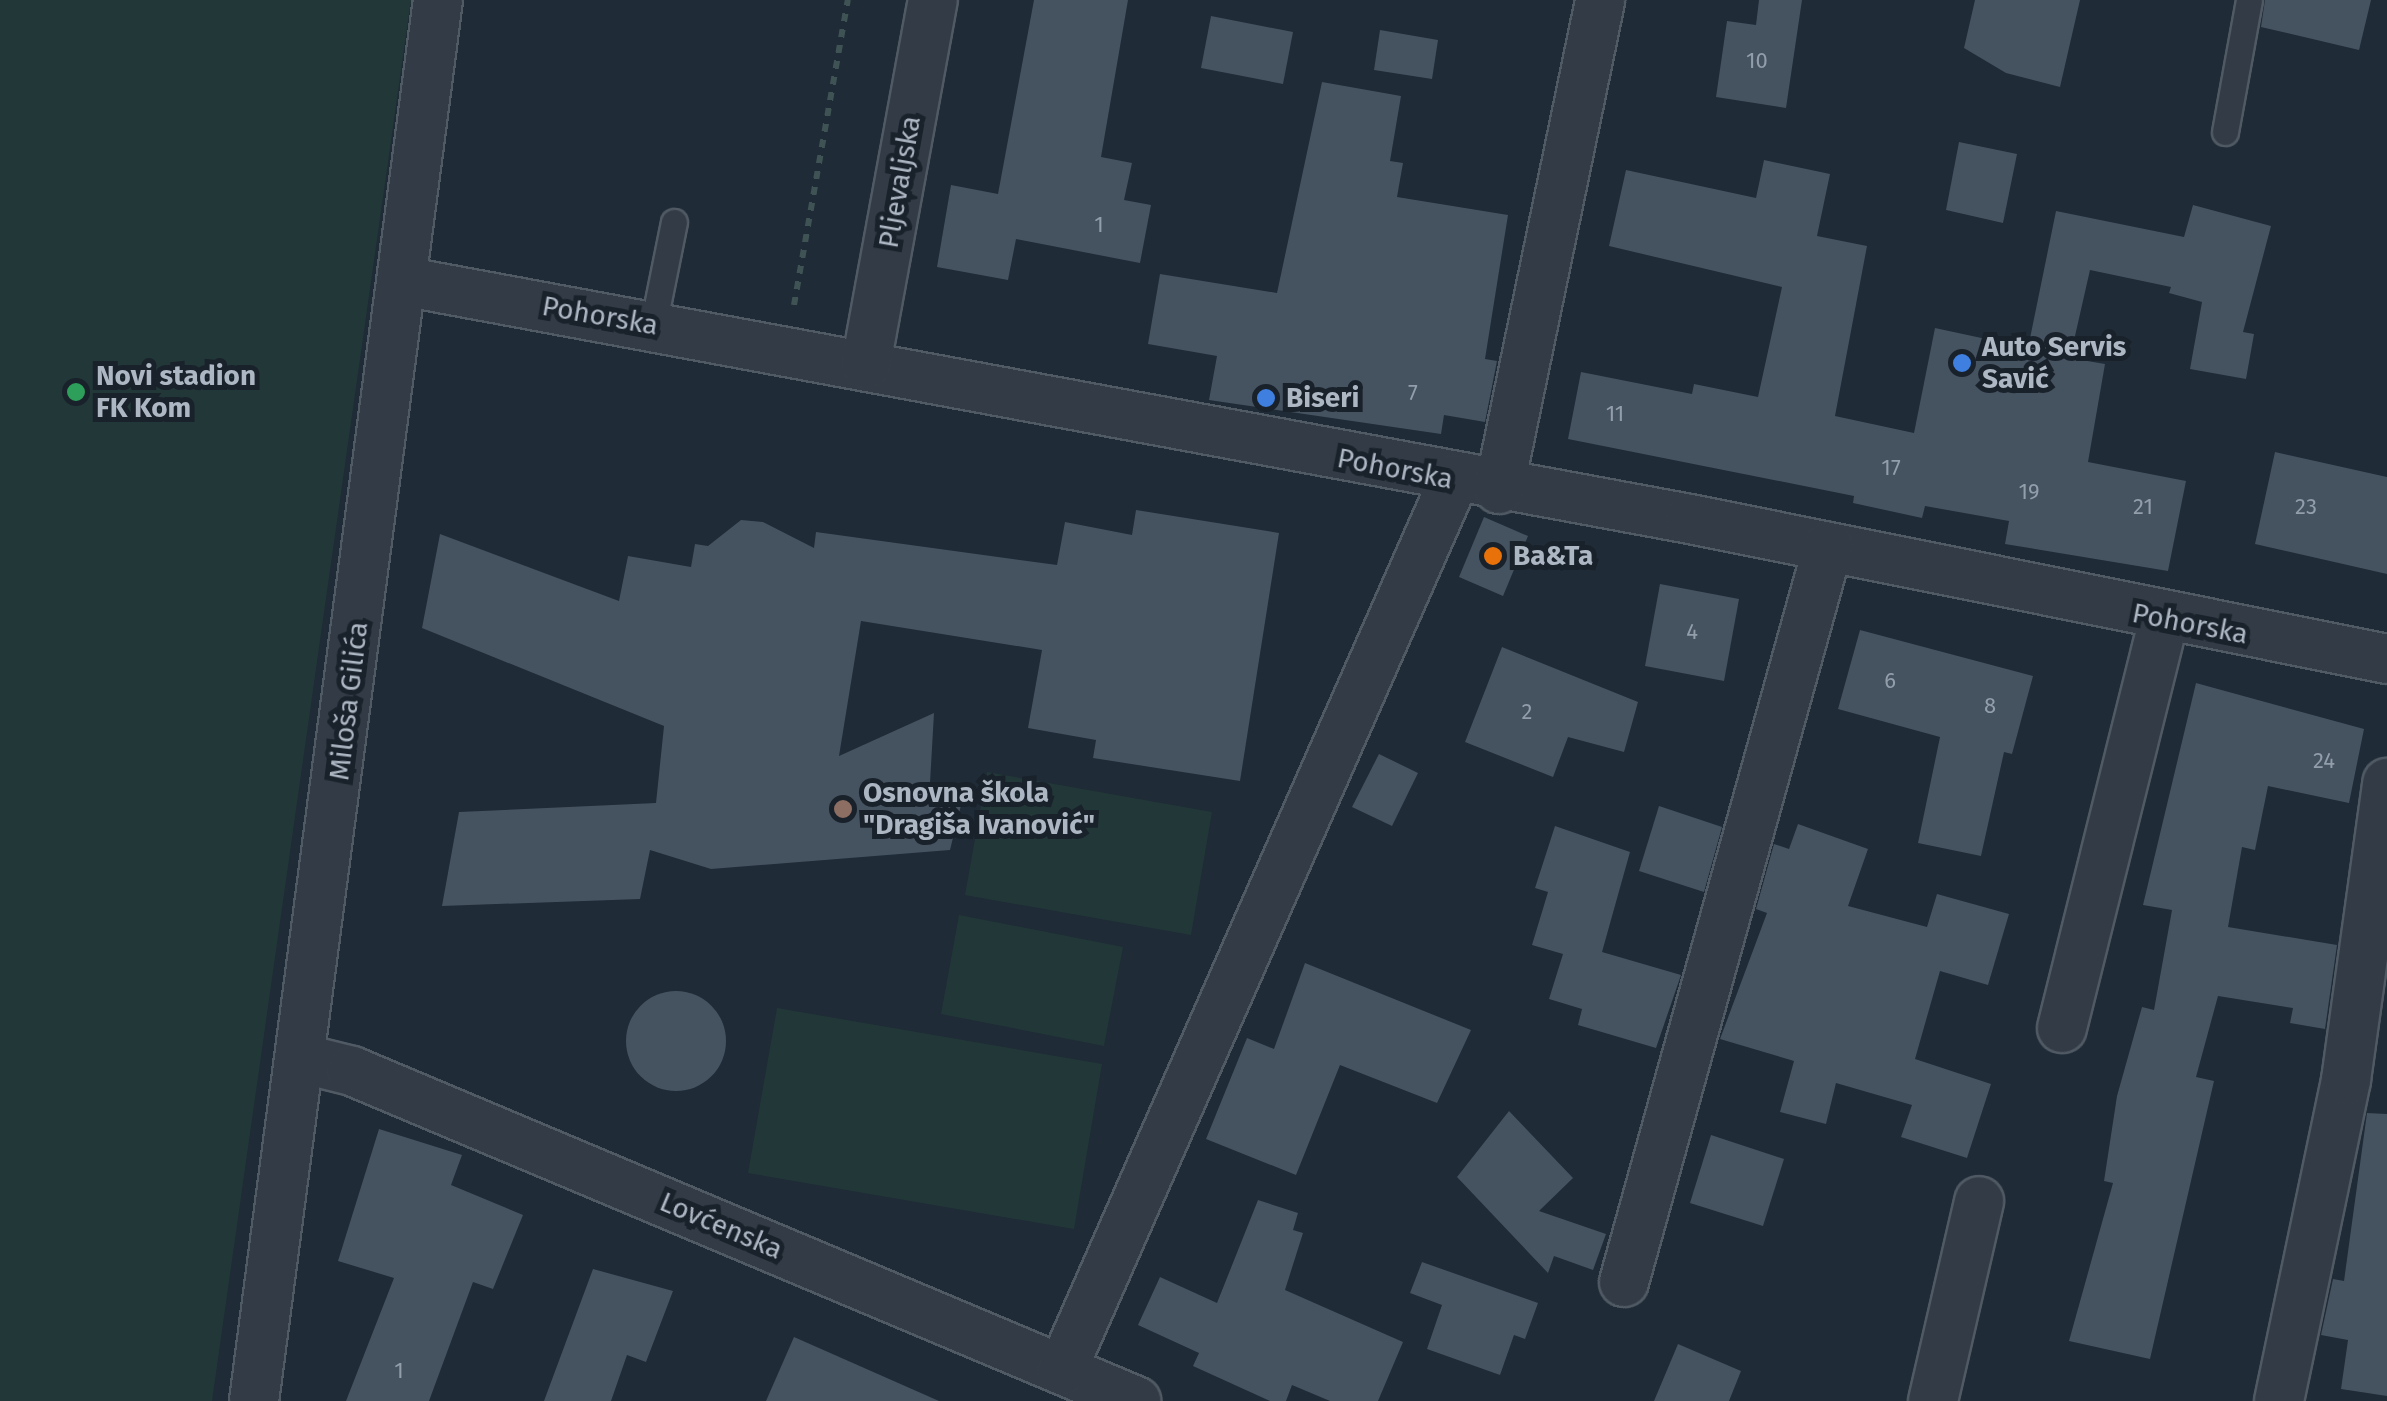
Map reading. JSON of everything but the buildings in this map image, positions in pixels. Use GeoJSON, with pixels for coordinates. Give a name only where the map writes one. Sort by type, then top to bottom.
{"type":"FeatureCollection","features":[{"type":"Feature","properties":{"kind":"street","name":"Miloša Gilića"},"geometry":{"type":"LineString","coordinates":[[254,1401],[304,1058],[438,0]]}},
{"type":"Feature","properties":{"kind":"street","name":"Pljevaljska"},"geometry":{"type":"LineString","coordinates":[[866,364],[933,0]]}},
{"type":"Feature","properties":{"kind":"street"},"geometry":{"type":"LineString","coordinates":[[1062,1370],[1477,485],[1600,0]]}},
{"type":"Feature","properties":{"kind":"street","name":"Pohorska"},"geometry":{"type":"LineString","coordinates":[[402,282],[866,364],[1477,485],[1828,547],[2164,620],[2387,660]]}},
{"type":"Feature","properties":{"kind":"street"},"geometry":{"type":"LineString","coordinates":[[1624,1282],[1828,547]]}},
{"type":"Feature","properties":{"kind":"street"},"geometry":{"type":"LineString","coordinates":[[2062,1028],[2164,620]]}},
{"type":"Feature","properties":{"kind":"street"},"geometry":{"type":"LineString","coordinates":[[2278,1401],[2346,1080],[2387,782]]}},
{"type":"Feature","properties":{"kind":"street","name":"Lovćenska"},"geometry":{"type":"LineString","coordinates":[[304,1058],[352,1071],[1136,1401]]}},
{"type":"Feature","properties":{"kind":"street"},"geometry":{"type":"LineString","coordinates":[[1933,1401],[1979,1201]]}},
{"type":"Feature","properties":{"kind":"lane"},"geometry":{"type":"LineString","coordinates":[[2225,132],[2249,0]]}},
{"type":"Feature","properties":{"kind":"lane"},"geometry":{"type":"LineString","coordinates":[[654,326],[674,222]]}},
{"type":"Feature","properties":{"kind":"path"},"geometry":{"type":"LineString","coordinates":[[790,326],[848,0]]}},
{"type":"Feature","properties":{"kind":"green space"},"geometry":{"type":"Polygon","coordinates":[[[0,0],[411,0],[212,1401],[0,1401],[0,0]]]}},
{"type":"Feature","properties":{"kind":"green space"},"geometry":{"type":"Polygon","coordinates":[[[987,772],[1212,812],[1191,935],[965,895],[987,772]]]}},
{"type":"Feature","properties":{"kind":"green space"},"geometry":{"type":"Polygon","coordinates":[[[959,915],[1123,947],[1104,1046],[941,1014],[959,915]]]}},
{"type":"Feature","properties":{"kind":"green space"},"geometry":{"type":"Polygon","coordinates":[[[777,1008],[1102,1064],[1074,1229],[748,1173],[777,1008]]]}},
{"type":"Feature","properties":{"kind":"place","name":"Auto Servis Savić"},"geometry":{"type":"Point","coordinates":[1962,363]}},
{"type":"Feature","properties":{"kind":"place","name":"Novi stadion FK Kom"},"geometry":{"type":"Point","coordinates":[76,392]}},
{"type":"Feature","properties":{"kind":"place","name":"Biseri"},"geometry":{"type":"Point","coordinates":[1266,398]}},
{"type":"Feature","properties":{"kind":"place","name":"Ba&Ta"},"geometry":{"type":"Point","coordinates":[1493,556]}},
{"type":"Feature","properties":{"kind":"place","name":"Osnovna škola \"Dragiša Ivanović\""},"geometry":{"type":"Point","coordinates":[843,809]}}]}
